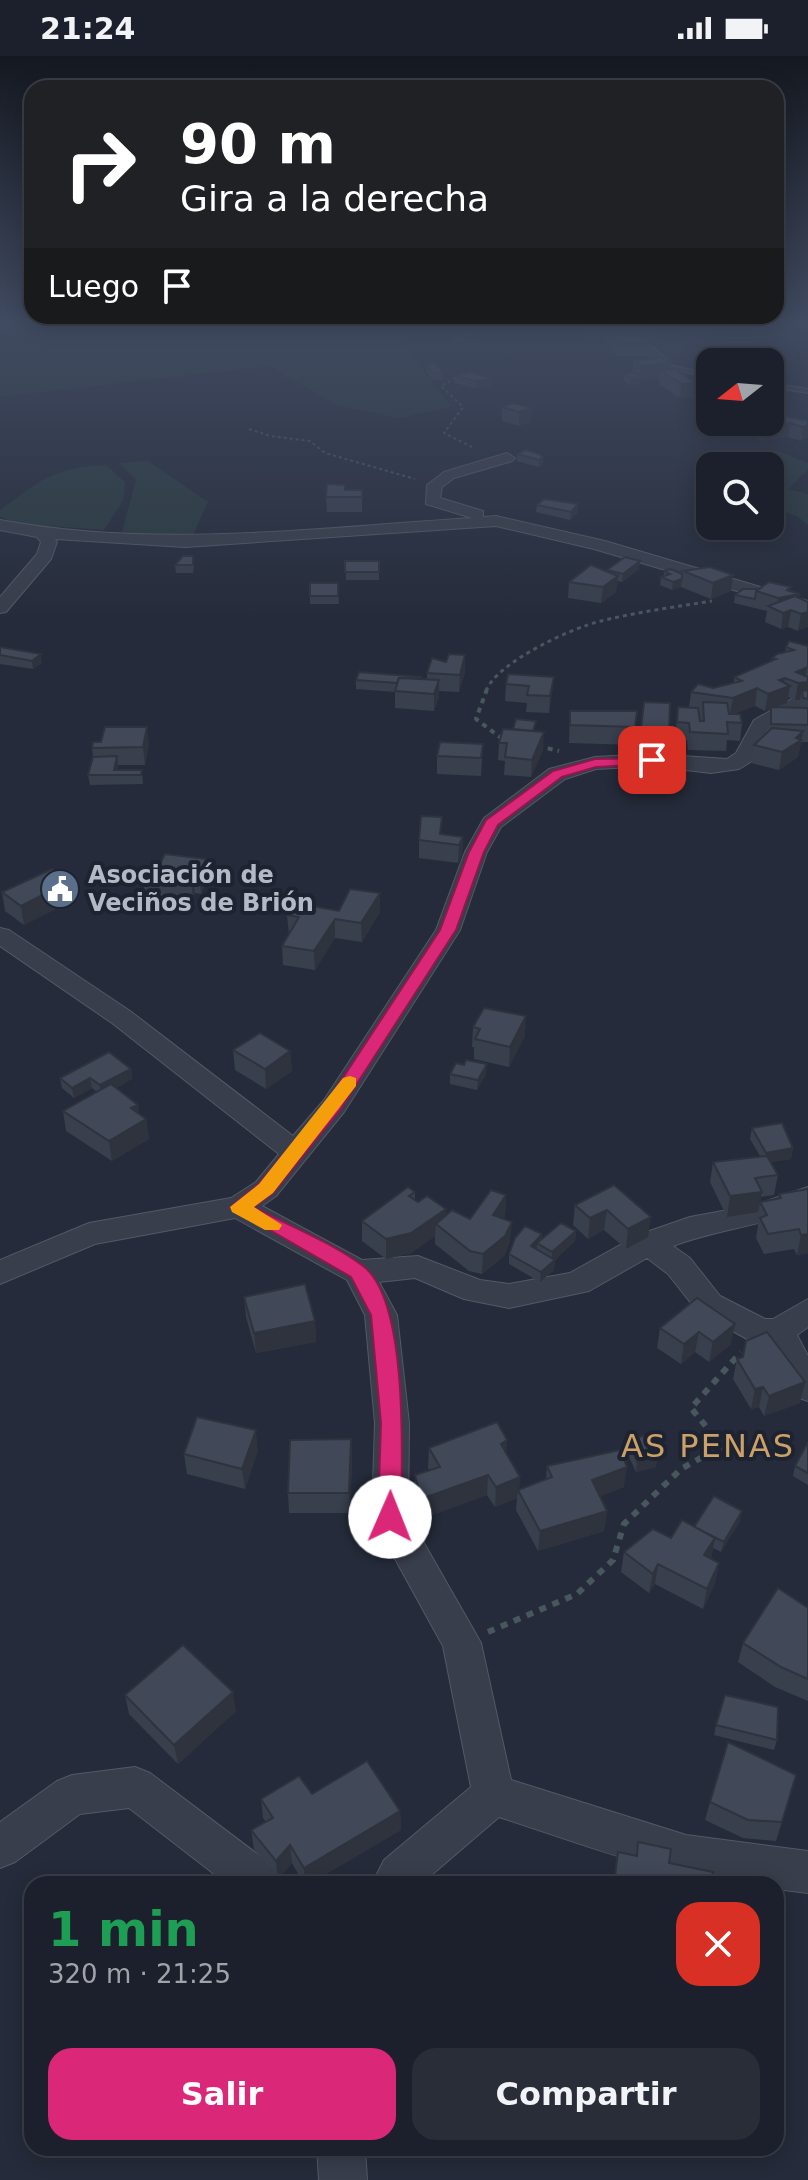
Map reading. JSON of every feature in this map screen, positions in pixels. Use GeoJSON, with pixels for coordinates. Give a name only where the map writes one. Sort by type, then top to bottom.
{"type":"FeatureCollection","features":[{"type":"Feature","properties":{"kind":"street"},"geometry":{"type":"LineString","coordinates":[[433,493],[449,475],[507,458]]}},
{"type":"Feature","properties":{"kind":"street"},"geometry":{"type":"LineString","coordinates":[[433,493],[496,521],[599,545],[808,607]]}},
{"type":"Feature","properties":{"kind":"street"},"geometry":{"type":"LineString","coordinates":[[433,493],[437,517],[434,524]]}},
{"type":"Feature","properties":{"kind":"street"},"geometry":{"type":"LineString","coordinates":[[0,525],[43,533],[185,542],[496,521]]}},
{"type":"Feature","properties":{"kind":"street"},"geometry":{"type":"LineString","coordinates":[[0,608],[45,555],[49,542],[43,533]]}},
{"type":"Feature","properties":{"kind":"street"},"geometry":{"type":"LineString","coordinates":[[0,1273],[89,1234],[239,1207],[266,1189],[334,1106],[448,930],[476,852],[492,823],[557,774],[595,763],[652,760],[711,767],[732,765],[745,757],[761,724],[797,702],[808,703]]}},
{"type":"Feature","properties":{"kind":"street"},"geometry":{"type":"LineString","coordinates":[[0,935],[121,1017],[229,1104],[296,1153]]}},
{"type":"Feature","properties":{"kind":"street"},"geometry":{"type":"LineString","coordinates":[[358,1272],[418,1267],[475,1291],[509,1296],[578,1283],[649,1243],[690,1228],[760,1215],[808,1197]]}},
{"type":"Feature","properties":{"kind":"street"},"geometry":{"type":"LineString","coordinates":[[239,1207],[358,1272],[381,1315],[392,1423],[390,1517],[462,1643],[493,1795]]}},
{"type":"Feature","properties":{"kind":"street"},"geometry":{"type":"LineString","coordinates":[[649,1243],[679,1266],[709,1304],[769,1331],[808,1388]]}},
{"type":"Feature","properties":{"kind":"street"},"geometry":{"type":"LineString","coordinates":[[769,1331],[808,1311]]}},
{"type":"Feature","properties":{"kind":"street"},"geometry":{"type":"LineString","coordinates":[[0,1847],[72,1795],[135,1787],[252,1876]]}},
{"type":"Feature","properties":{"kind":"street"},"geometry":{"type":"LineString","coordinates":[[493,1795],[686,1856],[808,1872]]}},
{"type":"Feature","properties":{"kind":"street"},"geometry":{"type":"LineString","coordinates":[[398,1876],[493,1795]]}},
{"type":"Feature","properties":{"kind":"street"},"geometry":{"type":"LineString","coordinates":[[342,2156],[343,2180]]}},
{"type":"Feature","properties":{"kind":"path"},"geometry":{"type":"LineString","coordinates":[[451,423],[444,433],[456,441],[507,458]]}},
{"type":"Feature","properties":{"kind":"path"},"geometry":{"type":"LineString","coordinates":[[249,429],[270,436],[310,441],[325,453],[433,493]]}},
{"type":"Feature","properties":{"kind":"path"},"geometry":{"type":"LineString","coordinates":[[515,742],[500,740],[476,719],[491,678],[541,646],[598,621],[710,602],[746,590]]}},
{"type":"Feature","properties":{"kind":"path"},"geometry":{"type":"LineString","coordinates":[[530,744],[595,763]]}},
{"type":"Feature","properties":{"kind":"path"},"geometry":{"type":"LineString","coordinates":[[462,1643],[577,1594],[613,1560],[624,1524],[681,1469],[722,1446],[691,1408],[769,1331]]}},
{"type":"Feature","properties":{"kind":"shaded area"},"geometry":{"type":"Polygon","coordinates":[[[784,454],[808,463],[808,469],[788,489],[808,494],[808,525],[797,516],[784,512],[784,454]]]}},
{"type":"Feature","properties":{"kind":"shaded area"},"geometry":{"type":"Polygon","coordinates":[[[148,461],[208,502],[192,537],[122,532],[136,480],[119,463],[148,461]]]}},
{"type":"Feature","properties":{"kind":"shaded area"},"geometry":{"type":"Polygon","coordinates":[[[106,465],[125,482],[123,501],[104,530],[21,524],[0,517],[0,510],[49,477],[72,469],[106,465]]]}},
{"type":"Feature","properties":{"kind":"building"},"geometry":{"type":"Polygon","coordinates":[[[525,450],[543,457],[539,460],[517,454],[525,450]]]}},
{"type":"Feature","properties":{"kind":"building"},"geometry":{"type":"Polygon","coordinates":[[[327,484],[345,485],[345,490],[362,490],[362,497],[326,497],[327,484]]]}},
{"type":"Feature","properties":{"kind":"building"},"geometry":{"type":"Polygon","coordinates":[[[544,499],[578,504],[571,512],[537,505],[544,499]]]}},
{"type":"Feature","properties":{"kind":"building"},"geometry":{"type":"Polygon","coordinates":[[[183,556],[193,556],[193,565],[175,565],[183,556]]]}},
{"type":"Feature","properties":{"kind":"building"},"geometry":{"type":"Polygon","coordinates":[[[625,557],[640,561],[623,574],[607,570],[625,557]]]}},
{"type":"Feature","properties":{"kind":"building"},"geometry":{"type":"Polygon","coordinates":[[[345,561],[379,561],[379,572],[345,572],[345,561]]]}},
{"type":"Feature","properties":{"kind":"building"},"geometry":{"type":"Polygon","coordinates":[[[591,565],[618,576],[603,587],[569,582],[591,565]]]}},
{"type":"Feature","properties":{"kind":"building"},"geometry":{"type":"Polygon","coordinates":[[[710,567],[733,575],[713,583],[683,571],[710,567]]]}},
{"type":"Feature","properties":{"kind":"building"},"geometry":{"type":"Polygon","coordinates":[[[671,569],[682,574],[682,579],[673,582],[661,577],[670,574],[664,571],[671,569]]]}},
{"type":"Feature","properties":{"kind":"building"},"geometry":{"type":"Polygon","coordinates":[[[769,582],[791,587],[787,590],[800,594],[778,598],[756,591],[769,582]]]}},
{"type":"Feature","properties":{"kind":"building"},"geometry":{"type":"Polygon","coordinates":[[[310,583],[338,583],[338,596],[310,596],[310,583]]]}},
{"type":"Feature","properties":{"kind":"building"},"geometry":{"type":"Polygon","coordinates":[[[743,589],[759,589],[755,599],[735,595],[743,589]]]}},
{"type":"Feature","properties":{"kind":"building"},"geometry":{"type":"Polygon","coordinates":[[[795,596],[808,602],[808,612],[801,614],[791,610],[783,613],[768,606],[795,596]]]}},
{"type":"Feature","properties":{"kind":"building"},"geometry":{"type":"Polygon","coordinates":[[[789,641],[808,646],[808,667],[796,672],[808,677],[808,682],[798,683],[785,678],[779,680],[790,686],[768,694],[757,688],[733,698],[691,692],[698,684],[713,688],[742,681],[734,677],[776,659],[772,658],[777,654],[794,650],[786,647],[789,641]]]}},
{"type":"Feature","properties":{"kind":"building"},"geometry":{"type":"Polygon","coordinates":[[[0,647],[41,654],[32,661],[0,655],[0,647]]]}},
{"type":"Feature","properties":{"kind":"building"},"geometry":{"type":"Polygon","coordinates":[[[449,654],[465,655],[460,675],[427,673],[432,658],[446,662],[449,654]]]}},
{"type":"Feature","properties":{"kind":"building"},"geometry":{"type":"Polygon","coordinates":[[[359,672],[421,677],[399,678],[397,683],[356,680],[359,672]]]}},
{"type":"Feature","properties":{"kind":"building"},"geometry":{"type":"Polygon","coordinates":[[[508,674],[554,677],[550,696],[527,695],[529,686],[506,684],[508,674]]]}},
{"type":"Feature","properties":{"kind":"building"},"geometry":{"type":"Polygon","coordinates":[[[399,678],[439,680],[434,694],[395,691],[399,678]]]}},
{"type":"Feature","properties":{"kind":"building"},"geometry":{"type":"Polygon","coordinates":[[[808,690],[808,699],[803,698],[802,691],[808,690]]]}},
{"type":"Feature","properties":{"kind":"building"},"geometry":{"type":"Polygon","coordinates":[[[644,702],[670,703],[669,731],[641,729],[644,702]]]}},
{"type":"Feature","properties":{"kind":"building"},"geometry":{"type":"Polygon","coordinates":[[[703,702],[727,703],[729,714],[740,714],[742,723],[727,722],[728,734],[690,732],[689,723],[677,722],[678,707],[698,708],[700,721],[704,721],[703,702]]]}},
{"type":"Feature","properties":{"kind":"building"},"geometry":{"type":"Polygon","coordinates":[[[771,707],[808,708],[808,725],[771,724],[771,707]]]}},
{"type":"Feature","properties":{"kind":"building"},"geometry":{"type":"Polygon","coordinates":[[[570,711],[637,711],[635,727],[570,725],[570,711]]]}},
{"type":"Feature","properties":{"kind":"building"},"geometry":{"type":"Polygon","coordinates":[[[516,719],[536,721],[533,731],[513,729],[516,719]]]}},
{"type":"Feature","properties":{"kind":"building"},"geometry":{"type":"Polygon","coordinates":[[[105,727],[147,727],[143,747],[92,748],[93,742],[101,742],[105,727]]]}},
{"type":"Feature","properties":{"kind":"building"},"geometry":{"type":"Polygon","coordinates":[[[772,728],[803,731],[796,738],[801,740],[782,752],[754,745],[772,728]]]}},
{"type":"Feature","properties":{"kind":"building"},"geometry":{"type":"Polygon","coordinates":[[[503,729],[544,732],[532,760],[505,757],[507,743],[499,743],[503,729]]]}},
{"type":"Feature","properties":{"kind":"building"},"geometry":{"type":"Polygon","coordinates":[[[440,742],[483,744],[481,758],[437,756],[440,742]]]}},
{"type":"Feature","properties":{"kind":"building"},"geometry":{"type":"Polygon","coordinates":[[[117,756],[114,770],[142,770],[141,775],[88,775],[93,757],[117,756]]]}},
{"type":"Feature","properties":{"kind":"building"},"geometry":{"type":"Polygon","coordinates":[[[421,816],[442,817],[440,834],[463,837],[459,845],[419,840],[421,816]]]}},
{"type":"Feature","properties":{"kind":"building"},"geometry":{"type":"Polygon","coordinates":[[[165,854],[206,859],[199,875],[193,875],[191,879],[143,877],[151,863],[160,864],[165,854]]]}},
{"type":"Feature","properties":{"kind":"building"},"geometry":{"type":"Polygon","coordinates":[[[52,869],[70,881],[21,906],[2,892],[52,869]]]}},
{"type":"Feature","properties":{"kind":"building"},"geometry":{"type":"Polygon","coordinates":[[[350,889],[380,893],[361,923],[335,919],[314,951],[282,946],[299,917],[287,915],[291,909],[303,911],[306,905],[339,911],[350,889]]]}},
{"type":"Feature","properties":{"kind":"building"},"geometry":{"type":"Polygon","coordinates":[[[484,1008],[526,1016],[510,1047],[475,1039],[480,1029],[473,1027],[484,1008]]]}},
{"type":"Feature","properties":{"kind":"building"},"geometry":{"type":"Polygon","coordinates":[[[260,1033],[290,1051],[265,1069],[233,1050],[260,1033]]]}},
{"type":"Feature","properties":{"kind":"building"},"geometry":{"type":"Polygon","coordinates":[[[109,1052],[131,1069],[100,1085],[90,1078],[72,1088],[60,1078],[109,1052]]]}},
{"type":"Feature","properties":{"kind":"building"},"geometry":{"type":"Polygon","coordinates":[[[466,1060],[487,1064],[478,1080],[450,1074],[456,1063],[464,1065],[466,1060]]]}},
{"type":"Feature","properties":{"kind":"building"},"geometry":{"type":"Polygon","coordinates":[[[111,1084],[138,1105],[131,1108],[146,1119],[109,1141],[63,1111],[111,1084]]]}},
{"type":"Feature","properties":{"kind":"building"},"geometry":{"type":"Polygon","coordinates":[[[782,1123],[793,1148],[766,1153],[752,1128],[782,1123]]]}},
{"type":"Feature","properties":{"kind":"building"},"geometry":{"type":"Polygon","coordinates":[[[767,1156],[778,1175],[755,1178],[762,1192],[730,1196],[713,1162],[767,1156]]]}},
{"type":"Feature","properties":{"kind":"building"},"geometry":{"type":"Polygon","coordinates":[[[614,1185],[651,1217],[628,1229],[607,1210],[590,1218],[575,1205],[614,1185]]]}},
{"type":"Feature","properties":{"kind":"building"},"geometry":{"type":"Polygon","coordinates":[[[408,1187],[415,1192],[409,1196],[418,1202],[427,1196],[446,1209],[411,1233],[386,1239],[362,1221],[408,1187]]]}},
{"type":"Feature","properties":{"kind":"building"},"geometry":{"type":"Polygon","coordinates":[[[808,1189],[808,1234],[801,1235],[799,1229],[768,1234],[760,1218],[767,1215],[760,1202],[781,1198],[779,1194],[808,1189]]]}},
{"type":"Feature","properties":{"kind":"building"},"geometry":{"type":"Polygon","coordinates":[[[491,1190],[506,1195],[493,1215],[512,1222],[505,1236],[483,1254],[470,1251],[436,1224],[452,1210],[470,1219],[491,1190]]]}},
{"type":"Feature","properties":{"kind":"building"},"geometry":{"type":"Polygon","coordinates":[[[561,1223],[576,1231],[552,1252],[537,1243],[561,1223]]]}},
{"type":"Feature","properties":{"kind":"building"},"geometry":{"type":"Polygon","coordinates":[[[525,1226],[542,1234],[531,1246],[555,1260],[541,1272],[509,1254],[515,1238],[525,1226]]]}},
{"type":"Feature","properties":{"kind":"building"},"geometry":{"type":"Polygon","coordinates":[[[305,1284],[315,1321],[254,1333],[244,1297],[305,1284]]]}},
{"type":"Feature","properties":{"kind":"building"},"geometry":{"type":"Polygon","coordinates":[[[697,1298],[735,1324],[713,1342],[699,1332],[684,1344],[660,1328],[697,1298]]]}},
{"type":"Feature","properties":{"kind":"building"},"geometry":{"type":"Polygon","coordinates":[[[767,1332],[805,1382],[769,1396],[763,1387],[755,1389],[737,1359],[743,1357],[746,1341],[767,1332]]]}},
{"type":"Feature","properties":{"kind":"building"},"geometry":{"type":"Polygon","coordinates":[[[197,1417],[256,1430],[242,1469],[184,1454],[197,1417]]]}},
{"type":"Feature","properties":{"kind":"building"},"geometry":{"type":"Polygon","coordinates":[[[497,1422],[507,1440],[501,1444],[520,1477],[496,1487],[488,1475],[421,1499],[415,1475],[440,1467],[429,1448],[497,1422]]]}},
{"type":"Feature","properties":{"kind":"building"},"geometry":{"type":"Polygon","coordinates":[[[648,1435],[658,1457],[637,1461],[627,1440],[648,1435]]]}},
{"type":"Feature","properties":{"kind":"building"},"geometry":{"type":"Polygon","coordinates":[[[351,1439],[349,1493],[288,1493],[290,1440],[351,1439]]]}},
{"type":"Feature","properties":{"kind":"building"},"geometry":{"type":"Polygon","coordinates":[[[808,1442],[808,1473],[795,1466],[808,1442]]]}},
{"type":"Feature","properties":{"kind":"building"},"geometry":{"type":"Polygon","coordinates":[[[620,1450],[627,1467],[592,1480],[607,1511],[540,1531],[518,1490],[552,1477],[547,1466],[620,1450]]]}},
{"type":"Feature","properties":{"kind":"building"},"geometry":{"type":"Polygon","coordinates":[[[714,1496],[742,1511],[724,1542],[694,1527],[714,1496]]]}},
{"type":"Feature","properties":{"kind":"building"},"geometry":{"type":"Polygon","coordinates":[[[682,1520],[715,1538],[704,1555],[719,1563],[707,1589],[658,1564],[653,1574],[624,1552],[653,1529],[671,1538],[682,1520]]]}},
{"type":"Feature","properties":{"kind":"building"},"geometry":{"type":"Polygon","coordinates":[[[778,1588],[808,1608],[808,1679],[781,1667],[743,1643],[778,1588]]]}},
{"type":"Feature","properties":{"kind":"building"},"geometry":{"type":"Polygon","coordinates":[[[183,1645],[233,1692],[174,1745],[125,1695],[183,1645]]]}},
{"type":"Feature","properties":{"kind":"building"},"geometry":{"type":"Polygon","coordinates":[[[725,1695],[778,1707],[777,1740],[716,1725],[725,1695]]]}},
{"type":"Feature","properties":{"kind":"building"},"geometry":{"type":"Polygon","coordinates":[[[728,1742],[796,1775],[782,1822],[748,1820],[710,1802],[728,1742]]]}},
{"type":"Feature","properties":{"kind":"building"},"geometry":{"type":"Polygon","coordinates":[[[367,1761],[400,1811],[304,1868],[290,1845],[276,1861],[251,1830],[273,1818],[261,1799],[299,1776],[312,1794],[367,1761]]]}},
{"type":"Feature","properties":{"kind":"building"},"geometry":{"type":"Polygon","coordinates":[[[638,1842],[671,1849],[669,1863],[713,1872],[713,1876],[615,1876],[618,1852],[637,1856],[638,1842]]]}},
{"type":"Feature","properties":{"kind":"slow traffic"},"geometry":{"type":"LineString","coordinates":[[272,1225],[239,1207],[266,1189],[350,1082]]}},
{"type":"Feature","properties":{"kind":"place","name":"Asociación de Veciños de Brión"},"geometry":{"type":"Point","coordinates":[60,889]}},
{"type":"Feature","properties":{"kind":"district","name":"AS PENAS"},"geometry":{"type":"Point","coordinates":[708,1446]}},
{"type":"Feature","properties":{"kind":"route"},"geometry":{"type":"LineString","coordinates":[[390,1517],[392,1423],[381,1315],[358,1272],[239,1207],[266,1189],[334,1106],[448,930],[476,852],[492,823],[557,774],[595,763],[652,760]]}}]}
